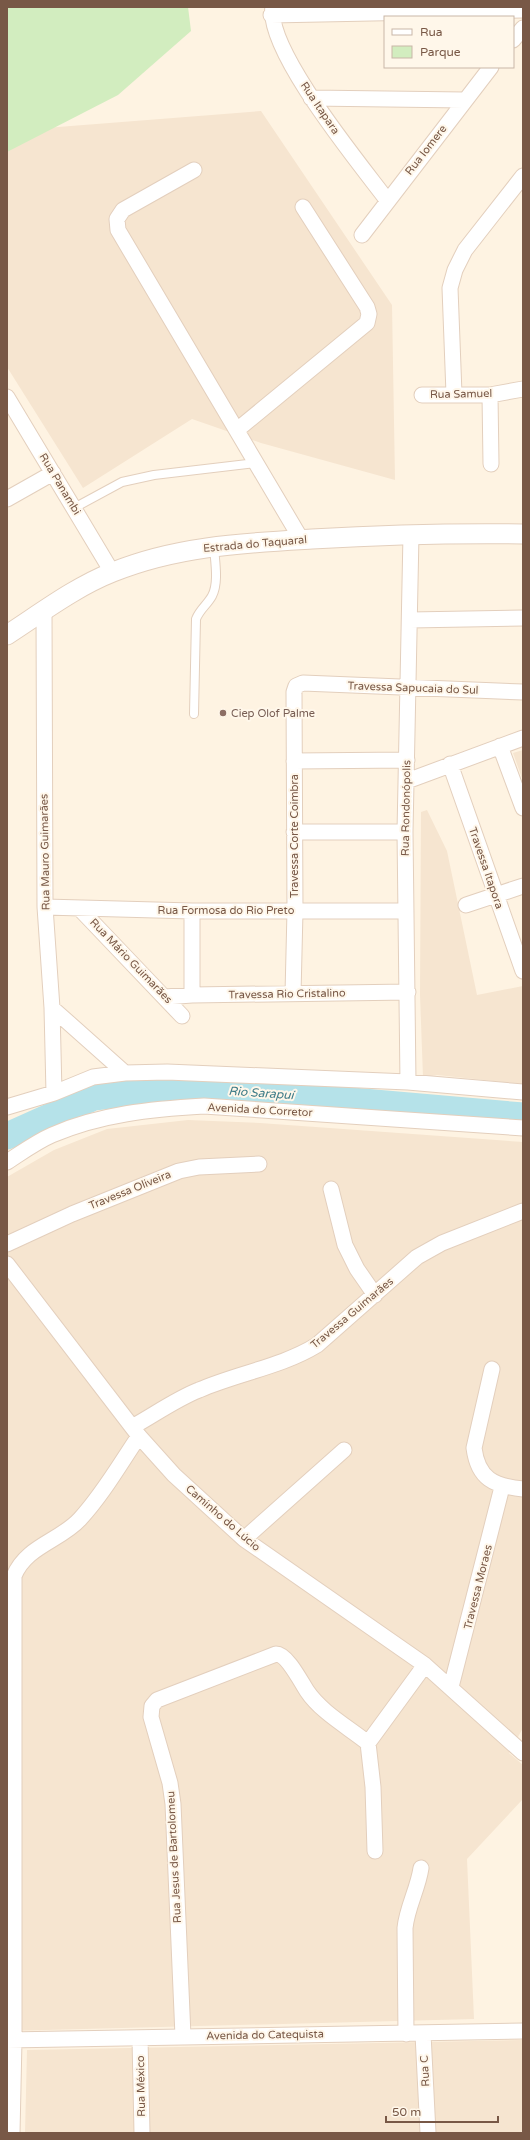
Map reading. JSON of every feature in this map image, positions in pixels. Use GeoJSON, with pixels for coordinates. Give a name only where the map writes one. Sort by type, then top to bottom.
{"type":"FeatureCollection","features":[{"type":"Feature","properties":{"kind":"street"},"geometry":{"type":"LineString","coordinates":[[272,11],[523,10]]}},
{"type":"Feature","properties":{"kind":"street","name":"Rua Itapara"},"geometry":{"type":"LineString","coordinates":[[272,11],[277,36],[311,98],[387,200]]}},
{"type":"Feature","properties":{"kind":"street"},"geometry":{"type":"LineString","coordinates":[[514,39],[523,28]]}},
{"type":"Feature","properties":{"kind":"street","name":"Rua Iomere"},"geometry":{"type":"LineString","coordinates":[[362,235],[387,200],[490,68]]}},
{"type":"Feature","properties":{"kind":"street"},"geometry":{"type":"LineString","coordinates":[[311,98],[464,100]]}},
{"type":"Feature","properties":{"kind":"street"},"geometry":{"type":"LineString","coordinates":[[194,170],[123,210],[117,219],[118,230],[301,539]]}},
{"type":"Feature","properties":{"kind":"street"},"geometry":{"type":"LineString","coordinates":[[454,394],[450,288],[455,270],[465,250],[517,191],[523,176]]}},
{"type":"Feature","properties":{"kind":"street"},"geometry":{"type":"LineString","coordinates":[[237,430],[367,323],[370,314],[304,207]]}},
{"type":"Feature","properties":{"kind":"street","name":"Rua Samuel"},"geometry":{"type":"LineString","coordinates":[[422,395],[490,395],[523,390]]}},
{"type":"Feature","properties":{"kind":"street"},"geometry":{"type":"LineString","coordinates":[[490,395],[491,464]]}},
{"type":"Feature","properties":{"kind":"street","name":"Rua Panambi"},"geometry":{"type":"LineString","coordinates":[[7,397],[112,572]]}},
{"type":"Feature","properties":{"kind":"street"},"geometry":{"type":"LineString","coordinates":[[7,499],[53,473]]}},
{"type":"Feature","properties":{"kind":"street","name":"Estrada do Taquaral"},"geometry":{"type":"LineString","coordinates":[[7,635],[44,611],[112,572],[159,556],[214,546],[301,539],[411,534],[523,534]]}},
{"type":"Feature","properties":{"kind":"street","name":"Rua Rondonópolis"},"geometry":{"type":"LineString","coordinates":[[408,1082],[405,832],[411,534]]}},
{"type":"Feature","properties":{"kind":"street","name":"Rua Mauro Guimarães"},"geometry":{"type":"LineString","coordinates":[[44,611],[45,907],[52,1008],[54,1093]]}},
{"type":"Feature","properties":{"kind":"street"},"geometry":{"type":"LineString","coordinates":[[410,620],[523,618]]}},
{"type":"Feature","properties":{"kind":"street","name":"Travessa Sapucaia do Sul"},"geometry":{"type":"LineString","coordinates":[[302,683],[523,692]]}},
{"type":"Feature","properties":{"kind":"street","name":"Travessa Corte Coimbra"},"geometry":{"type":"LineString","coordinates":[[293,994],[295,911],[294,692],[296,686],[302,683]]}},
{"type":"Feature","properties":{"kind":"street"},"geometry":{"type":"LineString","coordinates":[[407,780],[523,738]]}},
{"type":"Feature","properties":{"kind":"street"},"geometry":{"type":"LineString","coordinates":[[500,746],[523,808]]}},
{"type":"Feature","properties":{"kind":"street"},"geometry":{"type":"LineString","coordinates":[[294,761],[407,760]]}},
{"type":"Feature","properties":{"kind":"street","name":"Travessa Itapora"},"geometry":{"type":"LineString","coordinates":[[450,764],[523,972]]}},
{"type":"Feature","properties":{"kind":"street"},"geometry":{"type":"LineString","coordinates":[[294,832],[405,832]]}},
{"type":"Feature","properties":{"kind":"street"},"geometry":{"type":"LineString","coordinates":[[466,905],[523,886]]}},
{"type":"Feature","properties":{"kind":"street","name":"Rua Formosa do Rio Preto"},"geometry":{"type":"LineString","coordinates":[[45,907],[192,911],[406,911]]}},
{"type":"Feature","properties":{"kind":"street","name":"Rua Mário Guimarães"},"geometry":{"type":"LineString","coordinates":[[79,908],[182,1016]]}},
{"type":"Feature","properties":{"kind":"street"},"geometry":{"type":"LineString","coordinates":[[192,911],[192,994]]}},
{"type":"Feature","properties":{"kind":"street","name":"Travessa Rio Cristalino"},"geometry":{"type":"LineString","coordinates":[[165,997],[192,994],[408,992]]}},
{"type":"Feature","properties":{"kind":"street"},"geometry":{"type":"LineString","coordinates":[[52,1008],[125,1073]]}},
{"type":"Feature","properties":{"kind":"street"},"geometry":{"type":"LineString","coordinates":[[7,1107],[54,1093],[93,1077],[125,1073],[167,1072],[408,1082],[523,1092]]}},
{"type":"Feature","properties":{"kind":"street","name":"Avenida do Corretor"},"geometry":{"type":"LineString","coordinates":[[7,1162],[51,1136],[98,1119],[153,1109],[204,1106],[523,1128]]}},
{"type":"Feature","properties":{"kind":"street","name":"Travessa Oliveira"},"geometry":{"type":"LineString","coordinates":[[7,1244],[72,1214],[172,1173],[199,1167],[259,1164]]}},
{"type":"Feature","properties":{"kind":"street"},"geometry":{"type":"LineString","coordinates":[[331,1189],[345,1245],[357,1269],[375,1296]]}},
{"type":"Feature","properties":{"kind":"street","name":"Travessa Guimarães"},"geometry":{"type":"LineString","coordinates":[[135,1432],[198,1390],[301,1354],[317,1345],[375,1296],[417,1257],[442,1243],[523,1211]]}},
{"type":"Feature","properties":{"kind":"street","name":"Caminho do Lúcio"},"geometry":{"type":"LineString","coordinates":[[7,1264],[135,1432],[174,1475],[244,1539],[425,1665],[523,1753]]}},
{"type":"Feature","properties":{"kind":"street"},"geometry":{"type":"LineString","coordinates":[[492,1369],[474,1448],[476,1461],[481,1471],[488,1479],[502,1487],[523,1489]]}},
{"type":"Feature","properties":{"kind":"street"},"geometry":{"type":"LineString","coordinates":[[12,2133],[10,2040],[14,1576],[25,1558],[79,1520],[97,1498],[135,1432]]}},
{"type":"Feature","properties":{"kind":"street"},"geometry":{"type":"LineString","coordinates":[[244,1539],[344,1450]]}},
{"type":"Feature","properties":{"kind":"street","name":"Travessa Moraes"},"geometry":{"type":"LineString","coordinates":[[451,1687],[502,1487]]}},
{"type":"Feature","properties":{"kind":"street","name":"Rua Jesus de Bartolomeu"},"geometry":{"type":"LineString","coordinates":[[183,2036],[173,1804],[170,1783],[151,1717],[152,1706],[157,1700],[280,1654],[284,1657],[308,1693],[322,1708],[368,1743]]}},
{"type":"Feature","properties":{"kind":"street"},"geometry":{"type":"LineString","coordinates":[[375,1851],[373,1787],[368,1743],[425,1665]]}},
{"type":"Feature","properties":{"kind":"street"},"geometry":{"type":"LineString","coordinates":[[406,2034],[406,1915],[419,1884],[420,1868]]}},
{"type":"Feature","properties":{"kind":"street","name":"Avenida do Catequista"},"geometry":{"type":"LineString","coordinates":[[10,2040],[183,2036],[423,2034],[523,2031]]}},
{"type":"Feature","properties":{"kind":"street","name":"Rua C"},"geometry":{"type":"LineString","coordinates":[[423,2034],[428,2133]]}},
{"type":"Feature","properties":{"kind":"street","name":"Rua México"},"geometry":{"type":"LineString","coordinates":[[140,2038],[142,2133]]}},
{"type":"Feature","properties":{"kind":"lane"},"geometry":{"type":"LineString","coordinates":[[74,508],[122,482],[154,475],[256,463]]}},
{"type":"Feature","properties":{"kind":"lane"},"geometry":{"type":"LineString","coordinates":[[194,714],[196,619],[199,611],[211,597],[215,588],[214,546]]}},
{"type":"Feature","properties":{"kind":"shaded area"},"geometry":{"type":"Polygon","coordinates":[[[261,111],[392,305],[395,480],[261,443],[192,419],[83,488],[7,367],[7,131],[261,111]]]}},
{"type":"Feature","properties":{"kind":"shaded area"},"geometry":{"type":"Polygon","coordinates":[[[523,750],[523,781],[513,753],[523,750]]]}},
{"type":"Feature","properties":{"kind":"shaded area"},"geometry":{"type":"Polygon","coordinates":[[[427,810],[447,851],[477,995],[523,986],[523,1084],[437,1075],[423,1077],[420,995],[421,812],[427,810]]]}},
{"type":"Feature","properties":{"kind":"shaded area"},"geometry":{"type":"Polygon","coordinates":[[[188,1120],[260,1123],[523,1142],[523,1728],[509,1753],[523,1765],[523,1799],[467,1859],[474,2019],[7,2031],[7,1177],[54,1150],[107,1129],[188,1120]]]}},
{"type":"Feature","properties":{"kind":"shaded area"},"geometry":{"type":"Polygon","coordinates":[[[523,2040],[523,2133],[25,2133],[27,2050],[523,2040]]]}},
{"type":"Feature","properties":{"kind":"green space"},"geometry":{"type":"Polygon","coordinates":[[[7,7],[188,7],[191,31],[118,95],[7,152],[7,7]]]}},
{"type":"Feature","properties":{"kind":"waterway","name":"Rio Sarapuí"},"geometry":{"type":"LineString","coordinates":[[7,1136],[94,1097],[168,1088],[260,1093],[523,1116]]}},
{"type":"Feature","properties":{"kind":"place","name":"Ciep Olof Palme"},"geometry":{"type":"Point","coordinates":[223,713]}}]}
